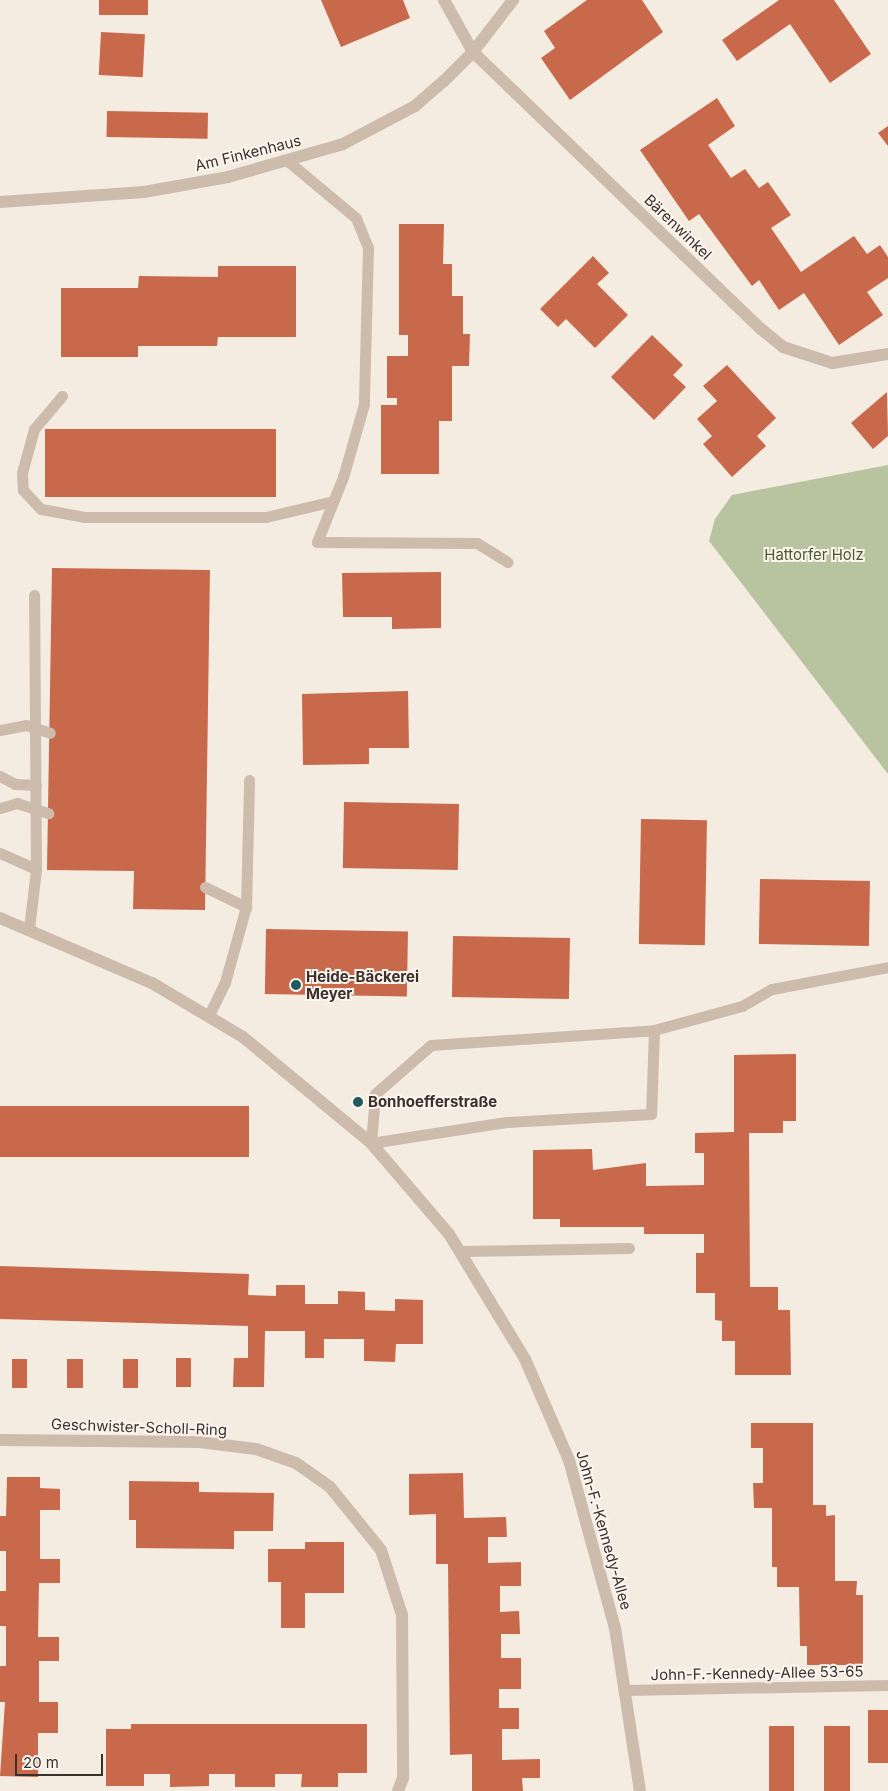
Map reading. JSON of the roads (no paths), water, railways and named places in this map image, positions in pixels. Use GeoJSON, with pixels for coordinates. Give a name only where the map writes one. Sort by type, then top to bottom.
{"type":"FeatureCollection","features":[{"type":"Feature","properties":{"kind":"street","name":"Bärenwinkel"},"geometry":{"type":"LineString","coordinates":[[444,0],[473,52],[783,347],[832,363],[888,354]]}},
{"type":"Feature","properties":{"kind":"street"},"geometry":{"type":"LineString","coordinates":[[473,52],[513,0]]}},
{"type":"Feature","properties":{"kind":"street","name":"Am Finkenhaus"},"geometry":{"type":"LineString","coordinates":[[0,202],[144,192],[289,162],[343,144],[415,106],[473,52]]}},
{"type":"Feature","properties":{"kind":"street","name":"John-F.-Kennedy-Allee"},"geometry":{"type":"LineString","coordinates":[[0,918],[113,964],[209,1015],[296,1077],[371,1144],[417,1193],[460,1251],[525,1359],[569,1460],[597,1552],[626,1690],[640,1791]]}},
{"type":"Feature","properties":{"kind":"street","name":"Geschwister-Scholl-Ring"},"geometry":{"type":"LineString","coordinates":[[0,1440],[199,1442],[256,1449],[296,1463],[330,1487],[381,1550],[402,1615],[403,1778],[398,1791]]}},
{"type":"Feature","properties":{"kind":"lane"},"geometry":{"type":"LineString","coordinates":[[289,162],[356,218],[367,236],[364,404],[333,501],[317,542],[477,543],[508,562]]}},
{"type":"Feature","properties":{"kind":"lane"},"geometry":{"type":"LineString","coordinates":[[62,396],[34,429],[22,473],[23,490],[41,509],[84,517],[266,517],[333,501]]}},
{"type":"Feature","properties":{"kind":"lane"},"geometry":{"type":"LineString","coordinates":[[29,929],[36,869],[34,594]]}},
{"type":"Feature","properties":{"kind":"lane"},"geometry":{"type":"LineString","coordinates":[[0,730],[26,725],[50,733]]}},
{"type":"Feature","properties":{"kind":"lane"},"geometry":{"type":"LineString","coordinates":[[0,776],[15,784],[36,785]]}},
{"type":"Feature","properties":{"kind":"lane"},"geometry":{"type":"LineString","coordinates":[[209,1015],[225,982],[246,907],[249,780]]}},
{"type":"Feature","properties":{"kind":"lane"},"geometry":{"type":"LineString","coordinates":[[0,808],[17,803],[48,813]]}},
{"type":"Feature","properties":{"kind":"lane"},"geometry":{"type":"LineString","coordinates":[[0,853],[36,869]]}},
{"type":"Feature","properties":{"kind":"lane"},"geometry":{"type":"LineString","coordinates":[[205,887],[246,907]]}},
{"type":"Feature","properties":{"kind":"lane"},"geometry":{"type":"LineString","coordinates":[[654,1030],[651,1114],[506,1122],[371,1144],[375,1094],[431,1045],[654,1030],[742,1006],[772,989],[888,967]]}},
{"type":"Feature","properties":{"kind":"lane"},"geometry":{"type":"LineString","coordinates":[[460,1251],[629,1248]]}},
{"type":"Feature","properties":{"kind":"lane","name":"John-F.-Kennedy-Allee 53-65"},"geometry":{"type":"LineString","coordinates":[[626,1690],[888,1685]]}},
{"type":"Feature","properties":{"kind":"place","name":"Heide-Bäckerei Meyer"},"geometry":{"type":"Point","coordinates":[296,985]}},
{"type":"Feature","properties":{"kind":"place","name":"Bonhoefferstraße"},"geometry":{"type":"Point","coordinates":[358,1102]}},
{"type":"Feature","properties":{"kind":"park label","name":"Hattorfer Holz"},"geometry":{"type":"Point","coordinates":[814,555]}}]}
